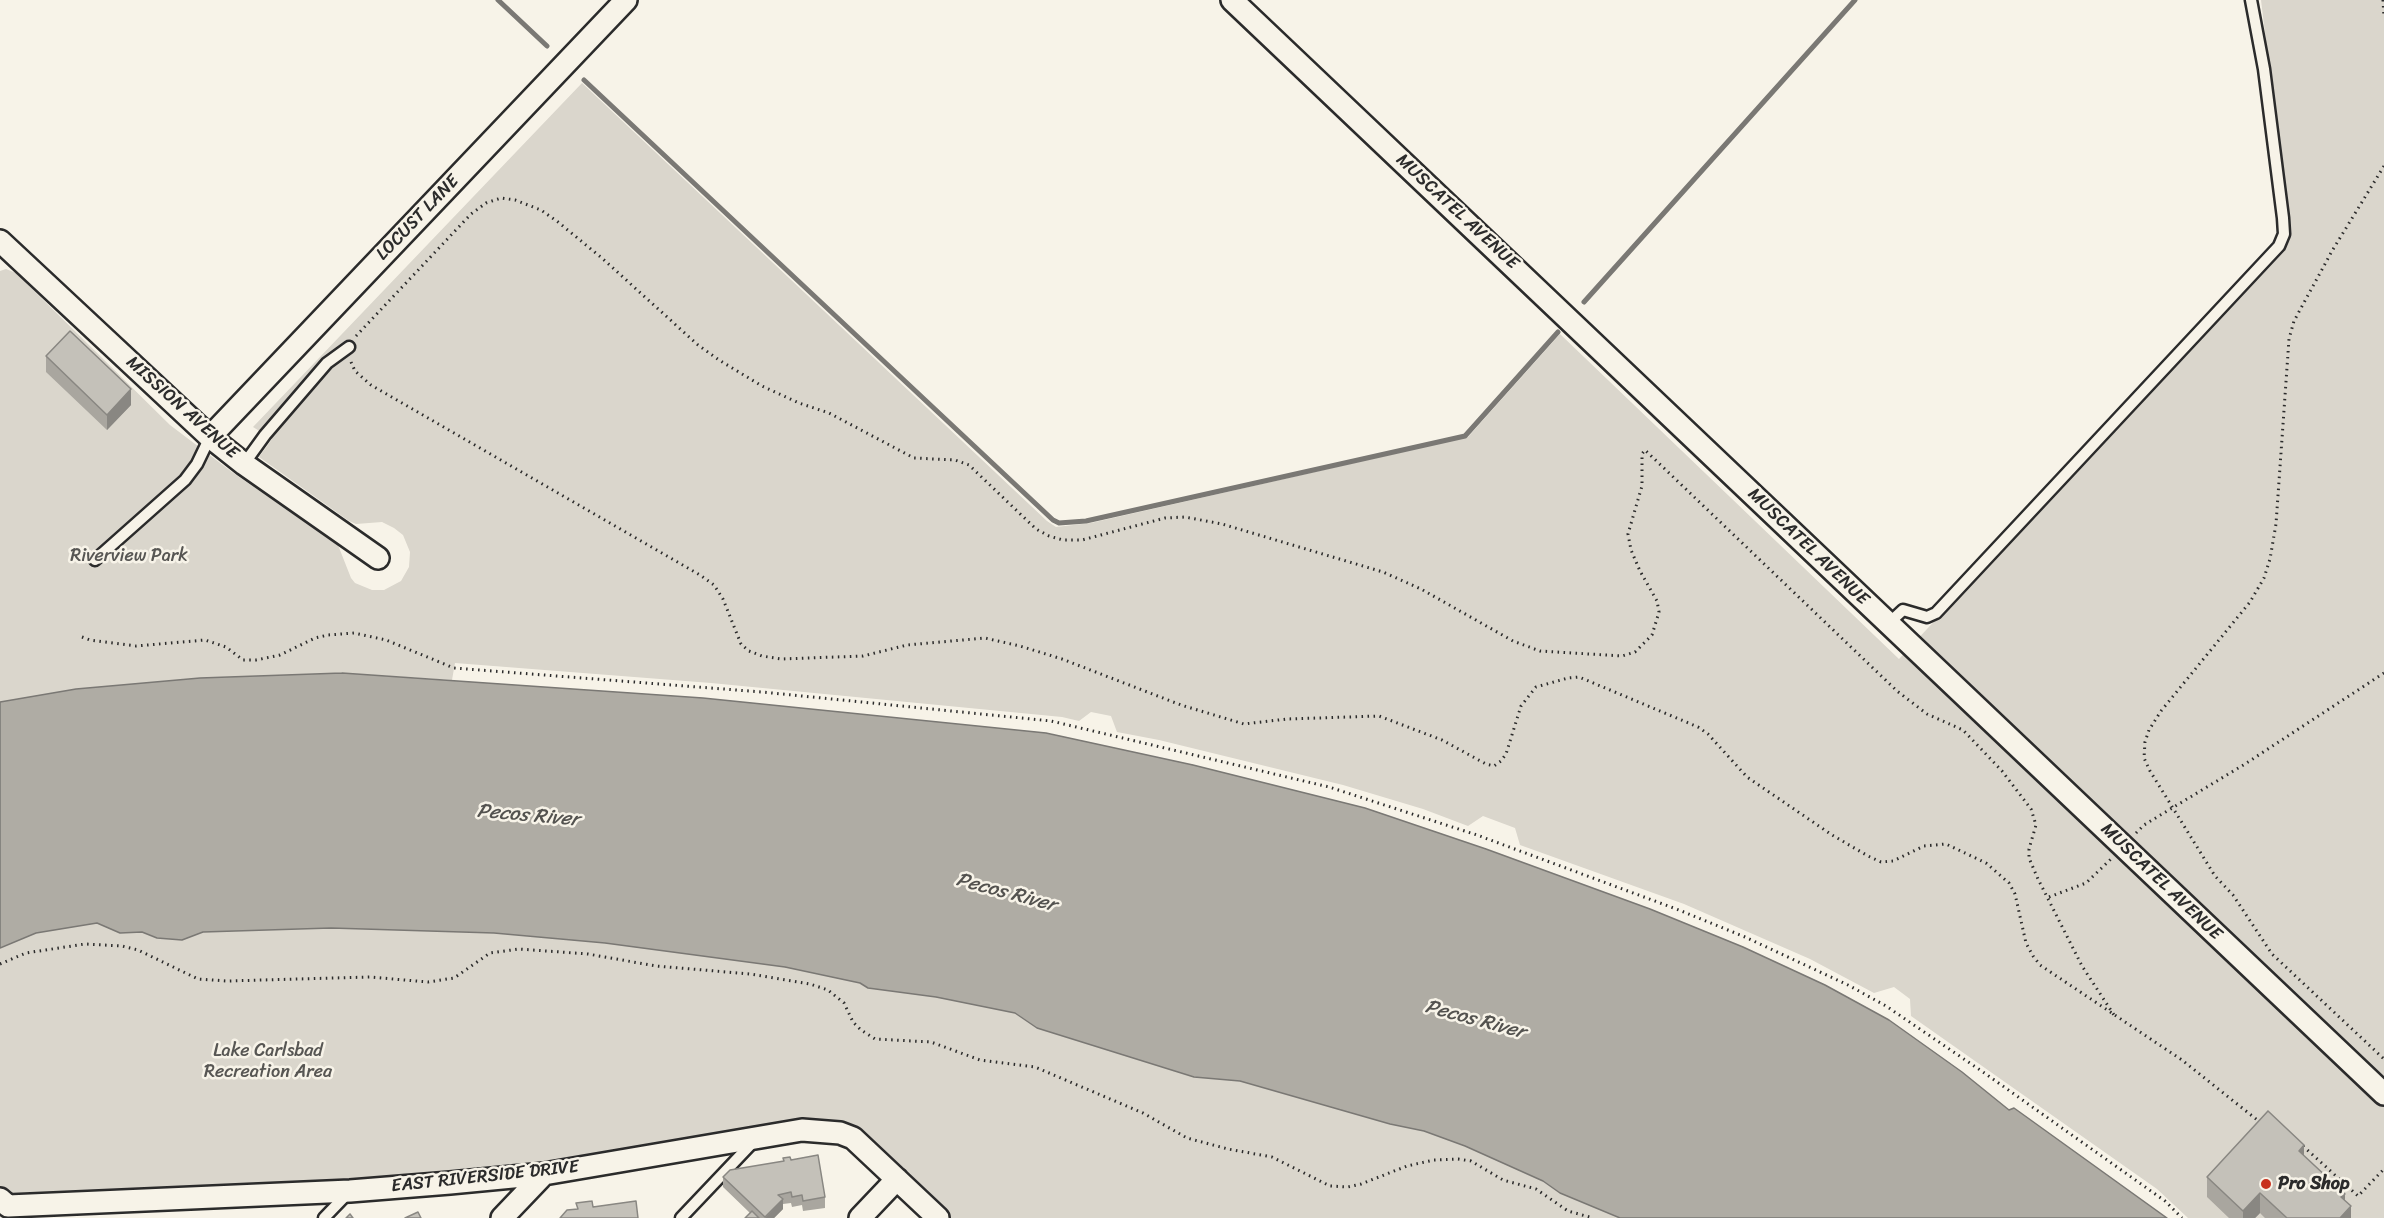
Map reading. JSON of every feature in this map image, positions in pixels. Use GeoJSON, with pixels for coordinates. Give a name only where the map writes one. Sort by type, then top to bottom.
{"type":"FeatureCollection","features":[{"type":"Feature","properties":{"kind":"street","name":"LOCUST LANE"},"geometry":{"type":"LineString","coordinates":[[210,436],[626,0]]}},
{"type":"Feature","properties":{"kind":"street","name":"MUSCATEL AVENUE"},"geometry":{"type":"LineString","coordinates":[[1232,0],[2384,1094]]}},
{"type":"Feature","properties":{"kind":"street","name":"MISSION AVENUE"},"geometry":{"type":"LineString","coordinates":[[1,244],[210,436],[244,464],[378,558]]}},
{"type":"Feature","properties":{"kind":"street","name":"EAST RIVERSIDE DRIVE"},"geometry":{"type":"LineString","coordinates":[[10,1208],[350,1191],[544,1174],[802,1130],[840,1133],[853,1138],[938,1218]]}},
{"type":"Feature","properties":{"kind":"street"},"geometry":{"type":"LineString","coordinates":[[502,1218],[544,1174]]}},
{"type":"Feature","properties":{"kind":"street"},"geometry":{"type":"LineString","coordinates":[[860,1218],[897,1179]]}},
{"type":"Feature","properties":{"kind":"lane"},"geometry":{"type":"LineString","coordinates":[[1888,623],[1903,610],[1927,617],[1936,613],[2279,246],[2284,234],[2283,218],[2264,69],[2251,0]]}},
{"type":"Feature","properties":{"kind":"lane"},"geometry":{"type":"LineString","coordinates":[[244,464],[265,435],[327,363],[350,347]]}},
{"type":"Feature","properties":{"kind":"lane"},"geometry":{"type":"LineString","coordinates":[[95,560],[185,480],[197,464],[210,436]]}},
{"type":"Feature","properties":{"kind":"lane"},"geometry":{"type":"LineString","coordinates":[[681,1218],[760,1136]]}},
{"type":"Feature","properties":{"kind":"lane"},"geometry":{"type":"LineString","coordinates":[[324,1218],[350,1191]]}},
{"type":"Feature","properties":{"kind":"path"},"geometry":{"type":"LineString","coordinates":[[2383,0],[2384,18]]}},
{"type":"Feature","properties":{"kind":"path"},"geometry":{"type":"LineString","coordinates":[[2384,166],[2331,251],[2294,321],[2289,339],[2276,524],[2264,578],[2250,602],[2161,711],[2149,730],[2145,742],[2144,758],[2215,876],[2233,895],[2271,954],[2384,1059]]}},
{"type":"Feature","properties":{"kind":"path"},"geometry":{"type":"LineString","coordinates":[[2114,1015],[2082,966],[2038,879],[2029,849],[2036,825],[2031,809],[2002,771],[1963,730],[1927,714],[1897,692],[1650,452],[1645,450],[1642,454],[1642,486],[1628,534],[1631,550],[1640,571],[1657,601],[1659,612],[1652,635],[1635,652],[1622,656],[1540,651],[1513,641],[1421,590],[1383,572],[1222,524],[1185,517],[1165,518],[1082,540],[1063,540],[1049,536],[1036,529],[969,465],[955,460],[914,458],[896,451],[830,413],[762,386],[719,360],[698,345],[603,259],[558,222],[541,210],[514,200],[501,198],[486,203],[471,214],[355,337],[350,347],[355,371],[371,386],[714,585],[723,599],[741,644],[756,653],[781,658],[863,656],[907,645],[985,639],[1020,646],[1062,659],[1181,705],[1244,724],[1287,719],[1379,716],[1442,740],[1494,766],[1506,754],[1521,706],[1536,687],[1579,677],[1698,727],[1708,734],[1747,777],[1823,829],[1874,859],[1881,862],[1893,861],[1924,846],[1946,844],[1986,863],[2009,883],[2015,894],[2026,943],[2033,956],[2048,971],[2114,1015],[2182,1060],[2264,1125]]}},
{"type":"Feature","properties":{"kind":"path"},"geometry":{"type":"LineString","coordinates":[[82,637],[136,646],[205,640],[226,646],[243,660],[256,660],[280,655],[322,636],[354,633],[386,640],[454,668],[738,690],[1051,721],[1329,787],[1466,832],[1679,910],[1766,946],[1848,985],[1931,1036],[2165,1201],[2182,1218]]}},
{"type":"Feature","properties":{"kind":"path"},"geometry":{"type":"LineString","coordinates":[[2175,808],[2384,673]]}},
{"type":"Feature","properties":{"kind":"path"},"geometry":{"type":"LineString","coordinates":[[0,964],[26,953],[85,944],[122,946],[138,950],[198,979],[227,981],[338,976],[390,977],[428,982],[454,978],[490,953],[519,949],[588,954],[656,966],[737,972],[810,984],[828,990],[844,1003],[853,1022],[875,1039],[932,1042],[980,1060],[1035,1067],[1143,1113],[1187,1138],[1272,1157],[1330,1186],[1361,1184],[1434,1160],[1458,1160],[1478,1164],[1503,1180],[1536,1189],[1568,1210],[1593,1218]]}},
{"type":"Feature","properties":{"kind":"path"},"geometry":{"type":"LineString","coordinates":[[2301,1144],[2358,1196],[2384,1169]]}},
{"type":"Feature","properties":{"kind":"green space","name":"Riverview Park"},"geometry":{"type":"Polygon","coordinates":[[[2261,0],[2384,0],[2384,1218],[2188,1218],[2157,1189],[1911,1016],[1910,999],[1894,987],[1874,993],[1810,959],[1684,904],[1520,845],[1515,828],[1483,816],[1468,826],[1423,809],[1343,785],[1159,740],[1117,732],[1111,716],[1091,712],[1079,721],[1062,717],[711,683],[455,663],[452,680],[342,673],[200,678],[76,689],[0,702],[0,271],[6,269],[16,273],[170,425],[232,472],[338,545],[355,583],[372,590],[384,590],[401,581],[409,567],[410,552],[403,535],[382,522],[356,524],[349,521],[259,457],[272,439],[253,427],[582,83],[1056,527],[1091,523],[1468,437],[1560,334],[1899,659],[2290,240],[2261,0]]]}},
{"type":"Feature","properties":{"kind":"green space","name":"Lake Carlsbad Recreation Area"},"geometry":{"type":"Polygon","coordinates":[[[97,923],[120,933],[142,932],[157,938],[182,940],[203,932],[267,929],[331,928],[494,933],[605,943],[785,967],[860,983],[868,988],[936,997],[1015,1013],[1037,1028],[1194,1077],[1240,1081],[1390,1124],[1424,1131],[1465,1146],[1543,1181],[1560,1193],[1620,1218],[938,1218],[840,1133],[544,1174],[0,1199],[0,948],[36,933],[97,923]]]}},
{"type":"Feature","properties":{"kind":"water","name":"Pecos River"},"geometry":{"type":"Polygon","coordinates":[[[342,673],[703,698],[1046,733],[1193,765],[1365,808],[1650,909],[1743,947],[1825,985],[1889,1020],[1962,1072],[2009,1110],[2014,1108],[2167,1218],[1620,1218],[1560,1193],[1543,1181],[1465,1146],[1424,1131],[1390,1124],[1240,1081],[1194,1077],[1037,1028],[1015,1013],[936,997],[868,988],[860,983],[785,967],[605,943],[494,933],[331,928],[203,932],[182,940],[157,938],[142,932],[120,933],[97,923],[36,933],[0,948],[0,702],[76,689],[200,678],[342,673]]]}},
{"type":"Feature","properties":{"kind":"building"},"geometry":{"type":"Polygon","coordinates":[[[70,331],[131,389],[107,415],[46,356],[70,331]]]}},
{"type":"Feature","properties":{"kind":"building","name":"Pro Shop"},"geometry":{"type":"Polygon","coordinates":[[[2268,1111],[2304,1145],[2299,1151],[2345,1194],[2341,1197],[2351,1206],[2340,1218],[2287,1218],[2260,1193],[2243,1211],[2207,1177],[2268,1111]]]}},
{"type":"Feature","properties":{"kind":"building"},"geometry":{"type":"Polygon","coordinates":[[[818,1155],[825,1197],[803,1201],[802,1195],[792,1197],[791,1192],[778,1195],[783,1199],[765,1217],[723,1177],[730,1170],[784,1161],[783,1158],[790,1157],[791,1160],[818,1155]]]}},
{"type":"Feature","properties":{"kind":"building"},"geometry":{"type":"Polygon","coordinates":[[[592,1201],[593,1207],[636,1201],[638,1218],[560,1218],[567,1210],[578,1209],[576,1203],[592,1201]]]}},
{"type":"Feature","properties":{"kind":"building"},"geometry":{"type":"Polygon","coordinates":[[[752,1211],[759,1218],[745,1218],[752,1211]]]}},
{"type":"Feature","properties":{"kind":"building"},"geometry":{"type":"Polygon","coordinates":[[[418,1212],[421,1218],[405,1218],[418,1212]]]}},
{"type":"Feature","properties":{"kind":"waterway"},"geometry":{"type":"LineString","coordinates":[[498,0],[547,46]]}},
{"type":"Feature","properties":{"kind":"waterway"},"geometry":{"type":"LineString","coordinates":[[1584,302],[1855,0]]}},
{"type":"Feature","properties":{"kind":"waterway"},"geometry":{"type":"LineString","coordinates":[[584,80],[1053,520],[1059,523],[1086,521],[1465,436],[1558,332]]}},
{"type":"Feature","properties":{"kind":"place","name":"Pro Shop"},"geometry":{"type":"Point","coordinates":[2266,1184]}}]}
